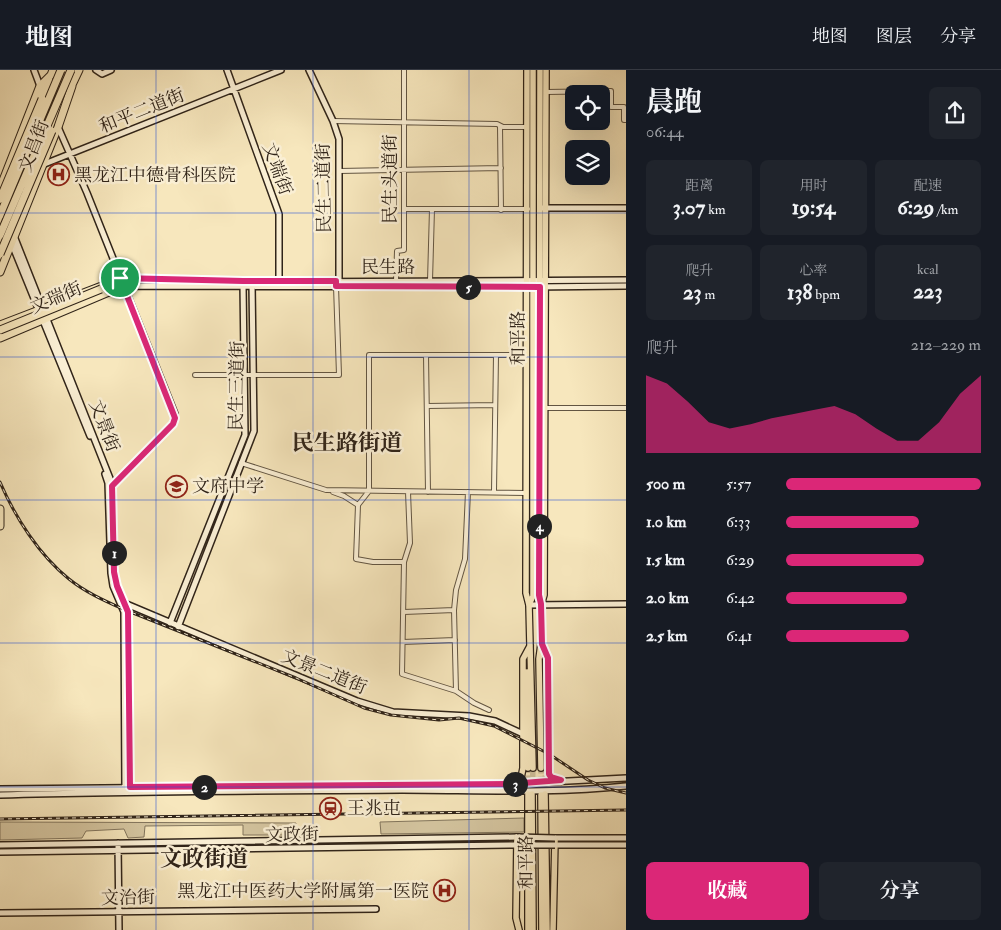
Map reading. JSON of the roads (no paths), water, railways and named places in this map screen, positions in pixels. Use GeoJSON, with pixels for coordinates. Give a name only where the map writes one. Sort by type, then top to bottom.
{"type":"FeatureCollection","features":[{"type":"Feature","properties":{"kind":"highway"},"geometry":{"type":"LineString","coordinates":[[0,216],[61,70]]}},
{"type":"Feature","properties":{"kind":"highway"},"geometry":{"type":"LineString","coordinates":[[0,235],[71,70]]}},
{"type":"Feature","properties":{"kind":"highway"},"geometry":{"type":"LineString","coordinates":[[0,254],[79,70]]}},
{"type":"Feature","properties":{"kind":"highway","name":"文昌街"},"geometry":{"type":"LineString","coordinates":[[1,184],[40,86],[52,73]]}},
{"type":"Feature","properties":{"kind":"highway","name":"文昌街"},"geometry":{"type":"LineString","coordinates":[[0,201],[52,73]]}},
{"type":"Feature","properties":{"kind":"highway","name":"文昌街"},"geometry":{"type":"LineString","coordinates":[[0,272],[43,165],[55,129]]}},
{"type":"Feature","properties":{"kind":"highway"},"geometry":{"type":"LineString","coordinates":[[0,330],[122,282]]}},
{"type":"Feature","properties":{"kind":"highway","name":"文瑞街"},"geometry":{"type":"LineString","coordinates":[[0,325],[40,309],[122,282]]}},
{"type":"Feature","properties":{"kind":"highway","name":"文瑞街"},"geometry":{"type":"LineString","coordinates":[[0,338],[45,319],[122,282]]}},
{"type":"Feature","properties":{"kind":"highway"},"geometry":{"type":"LineString","coordinates":[[0,509],[0,526]]}},
{"type":"Feature","properties":{"kind":"main road"},"geometry":{"type":"LineString","coordinates":[[34,70],[40,86]]}},
{"type":"Feature","properties":{"kind":"main road"},"geometry":{"type":"LineString","coordinates":[[96,70],[102,74],[111,70]]}},
{"type":"Feature","properties":{"kind":"main road","name":"文端街"},"geometry":{"type":"LineString","coordinates":[[227,70],[279,214],[279,282]]}},
{"type":"Feature","properties":{"kind":"main road","name":"和平二道街"},"geometry":{"type":"LineString","coordinates":[[1,184],[43,165],[281,70]]}},
{"type":"Feature","properties":{"kind":"main road","name":"民生二道街"},"geometry":{"type":"LineString","coordinates":[[310,70],[339,139],[337,283]]}},
{"type":"Feature","properties":{"kind":"main road","name":"和平路"},"geometry":{"type":"LineString","coordinates":[[529,605],[533,596],[536,423],[536,209],[533,70]]}},
{"type":"Feature","properties":{"kind":"main road","name":"和平路"},"geometry":{"type":"LineString","coordinates":[[536,209],[546,92],[546,70]]}},
{"type":"Feature","properties":{"kind":"main road"},"geometry":{"type":"LineString","coordinates":[[527,73],[533,91]]}},
{"type":"Feature","properties":{"kind":"main road","name":"和平路"},"geometry":{"type":"LineString","coordinates":[[527,73],[527,127],[536,209]]}},
{"type":"Feature","properties":{"kind":"main road"},"geometry":{"type":"LineString","coordinates":[[540,73],[546,92]]}},
{"type":"Feature","properties":{"kind":"main road","name":"和平路"},"geometry":{"type":"LineString","coordinates":[[540,73],[536,284],[545,408],[544,595],[541,604]]}},
{"type":"Feature","properties":{"kind":"main road"},"geometry":{"type":"LineString","coordinates":[[55,129],[70,155],[175,418],[173,424],[112,486]]}},
{"type":"Feature","properties":{"kind":"main road","name":"文景街"},"geometry":{"type":"LineString","coordinates":[[0,201],[40,309]]}},
{"type":"Feature","properties":{"kind":"main road"},"geometry":{"type":"LineString","coordinates":[[536,209],[626,208]]}},
{"type":"Feature","properties":{"kind":"main road","name":"文景街"},"geometry":{"type":"LineString","coordinates":[[0,216],[45,319],[112,486],[114,572],[117,586],[128,612],[128,789]]}},
{"type":"Feature","properties":{"kind":"main road","name":"民生路"},"geometry":{"type":"LineString","coordinates":[[252,284],[279,282],[536,284],[626,280]]}},
{"type":"Feature","properties":{"kind":"main road","name":"民生路"},"geometry":{"type":"LineString","coordinates":[[122,282],[252,284],[430,281],[626,286]]}},
{"type":"Feature","properties":{"kind":"main road","name":"民生三道街"},"geometry":{"type":"LineString","coordinates":[[170,622],[245,435],[243,284]]}},
{"type":"Feature","properties":{"kind":"main road","name":"民生三道街"},"geometry":{"type":"LineString","coordinates":[[178,627],[254,431],[252,284]]}},
{"type":"Feature","properties":{"kind":"main road","name":"和平路"},"geometry":{"type":"LineString","coordinates":[[530,646],[529,605],[526,592],[526,355],[536,284]]}},
{"type":"Feature","properties":{"kind":"main road","name":"文景街"},"geometry":{"type":"LineString","coordinates":[[45,319],[108,483],[111,573],[113,586],[124,612],[128,789]]}},
{"type":"Feature","properties":{"kind":"main road"},"geometry":{"type":"LineString","coordinates":[[536,394],[545,408],[536,423],[527,406],[536,394]]}},
{"type":"Feature","properties":{"kind":"main road","name":"和平路"},"geometry":{"type":"LineString","coordinates":[[536,423],[539,595],[542,644]]}},
{"type":"Feature","properties":{"kind":"main road","name":"文景二道街"},"geometry":{"type":"LineString","coordinates":[[124,603],[357,701],[392,712],[469,716],[495,721],[522,734]]}},
{"type":"Feature","properties":{"kind":"main road"},"geometry":{"type":"LineString","coordinates":[[529,605],[626,604]]}},
{"type":"Feature","properties":{"kind":"main road"},"geometry":{"type":"LineString","coordinates":[[542,644],[543,768]]}},
{"type":"Feature","properties":{"kind":"main road"},"geometry":{"type":"LineString","coordinates":[[542,644],[548,658],[549,774],[551,777],[561,780]]}},
{"type":"Feature","properties":{"kind":"main road"},"geometry":{"type":"LineString","coordinates":[[517,784],[521,778],[523,768],[523,659],[530,646]]}},
{"type":"Feature","properties":{"kind":"main road"},"geometry":{"type":"LineString","coordinates":[[530,646],[527,659],[530,768]]}},
{"type":"Feature","properties":{"kind":"main road"},"geometry":{"type":"LineString","coordinates":[[0,795],[128,789],[517,784],[561,780],[626,778]]}},
{"type":"Feature","properties":{"kind":"main road"},"geometry":{"type":"LineString","coordinates":[[0,789],[470,791],[626,786]]}},
{"type":"Feature","properties":{"kind":"main road","name":"和平路"},"geometry":{"type":"LineString","coordinates":[[528,930],[530,794],[533,930]]}},
{"type":"Feature","properties":{"kind":"main road","name":"和平路"},"geometry":{"type":"LineString","coordinates":[[542,930],[543,794],[547,930]]}},
{"type":"Feature","properties":{"kind":"main road"},"geometry":{"type":"LineString","coordinates":[[516,838],[516,918],[519,930]]}},
{"type":"Feature","properties":{"kind":"main road"},"geometry":{"type":"LineString","coordinates":[[553,930],[555,838]]}},
{"type":"Feature","properties":{"kind":"main road","name":"文政街"},"geometry":{"type":"LineString","coordinates":[[0,845],[626,838]]}},
{"type":"Feature","properties":{"kind":"main road"},"geometry":{"type":"LineString","coordinates":[[118,843],[119,930]]}},
{"type":"Feature","properties":{"kind":"main road","name":"文政街"},"geometry":{"type":"LineString","coordinates":[[0,852],[626,845]]}},
{"type":"Feature","properties":{"kind":"main road","name":"文治街"},"geometry":{"type":"LineString","coordinates":[[0,913],[376,909]]}},
{"type":"Feature","properties":{"kind":"street","name":"民生头道街"},"geometry":{"type":"LineString","coordinates":[[396,281],[397,251],[404,250],[404,70]]}},
{"type":"Feature","properties":{"kind":"street"},"geometry":{"type":"LineString","coordinates":[[546,92],[611,92],[611,107],[624,107],[625,120]]}},
{"type":"Feature","properties":{"kind":"street"},"geometry":{"type":"LineString","coordinates":[[333,121],[496,124],[500,126],[527,127]]}},
{"type":"Feature","properties":{"kind":"street"},"geometry":{"type":"LineString","coordinates":[[500,126],[501,210]]}},
{"type":"Feature","properties":{"kind":"street"},"geometry":{"type":"LineString","coordinates":[[339,171],[501,168]]}},
{"type":"Feature","properties":{"kind":"street"},"geometry":{"type":"LineString","coordinates":[[404,209],[536,209]]}},
{"type":"Feature","properties":{"kind":"street"},"geometry":{"type":"LineString","coordinates":[[430,281],[432,210]]}},
{"type":"Feature","properties":{"kind":"street","name":"民生二道街"},"geometry":{"type":"LineString","coordinates":[[195,375],[338,375],[337,283]]}},
{"type":"Feature","properties":{"kind":"street"},"geometry":{"type":"LineString","coordinates":[[404,562],[373,562],[356,559],[358,505],[369,491],[369,355],[526,355]]}},
{"type":"Feature","properties":{"kind":"street"},"geometry":{"type":"LineString","coordinates":[[426,355],[428,492]]}},
{"type":"Feature","properties":{"kind":"street"},"geometry":{"type":"LineString","coordinates":[[494,491],[496,355]]}},
{"type":"Feature","properties":{"kind":"street"},"geometry":{"type":"LineString","coordinates":[[427,406],[495,405]]}},
{"type":"Feature","properties":{"kind":"street"},"geometry":{"type":"LineString","coordinates":[[545,408],[626,408]]}},
{"type":"Feature","properties":{"kind":"street"},"geometry":{"type":"LineString","coordinates":[[241,463],[344,496],[358,505]]}},
{"type":"Feature","properties":{"kind":"street"},"geometry":{"type":"LineString","coordinates":[[326,490],[408,492],[494,491],[526,493]]}},
{"type":"Feature","properties":{"kind":"street"},"geometry":{"type":"LineString","coordinates":[[408,492],[410,542],[404,562],[402,674],[456,691],[489,710]]}},
{"type":"Feature","properties":{"kind":"street"},"geometry":{"type":"LineString","coordinates":[[456,691],[454,610],[456,590],[465,559],[468,492]]}},
{"type":"Feature","properties":{"kind":"street"},"geometry":{"type":"LineString","coordinates":[[404,612],[454,610]]}},
{"type":"Feature","properties":{"kind":"street"},"geometry":{"type":"LineString","coordinates":[[403,642],[455,640]]}},
{"type":"Feature","properties":{"kind":"tunnel"},"geometry":{"type":"LineString","coordinates":[[528,768],[528,794]]}},
{"type":"Feature","properties":{"kind":"tunnel"},"geometry":{"type":"LineString","coordinates":[[532,794],[533,768]]}},
{"type":"Feature","properties":{"kind":"tunnel"},"geometry":{"type":"LineString","coordinates":[[541,768],[541,794]]}},
{"type":"Feature","properties":{"kind":"tunnel"},"geometry":{"type":"LineString","coordinates":[[545,768],[545,794]]}},
{"type":"Feature","properties":{"kind":"railway"},"geometry":{"type":"LineString","coordinates":[[0,482],[13,509],[29,535],[48,559],[75,584],[102,599],[296,678],[364,708],[391,715],[439,720],[459,718],[494,726],[549,754],[588,780],[605,788],[626,793]]}},
{"type":"Feature","properties":{"kind":"railway"},"geometry":{"type":"LineString","coordinates":[[0,819],[626,810]]}},
{"type":"Feature","properties":{"kind":"place","name":"黑龙江中德骨科医院"},"geometry":{"type":"Point","coordinates":[58,175]}},
{"type":"Feature","properties":{"kind":"place","name":"文府中学"},"geometry":{"type":"Point","coordinates":[176,486]}},
{"type":"Feature","properties":{"kind":"place","name":"王兆屯"},"geometry":{"type":"Point","coordinates":[331,808]}},
{"type":"Feature","properties":{"kind":"place","name":"黑龙江中医药大学附属第一医院"},"geometry":{"type":"Point","coordinates":[445,891]}},
{"type":"Feature","properties":{"kind":"district","name":"民生路街道"},"geometry":{"type":"Point","coordinates":[347,443]}},
{"type":"Feature","properties":{"kind":"district","name":"文政街道"},"geometry":{"type":"Point","coordinates":[204,859]}}]}
